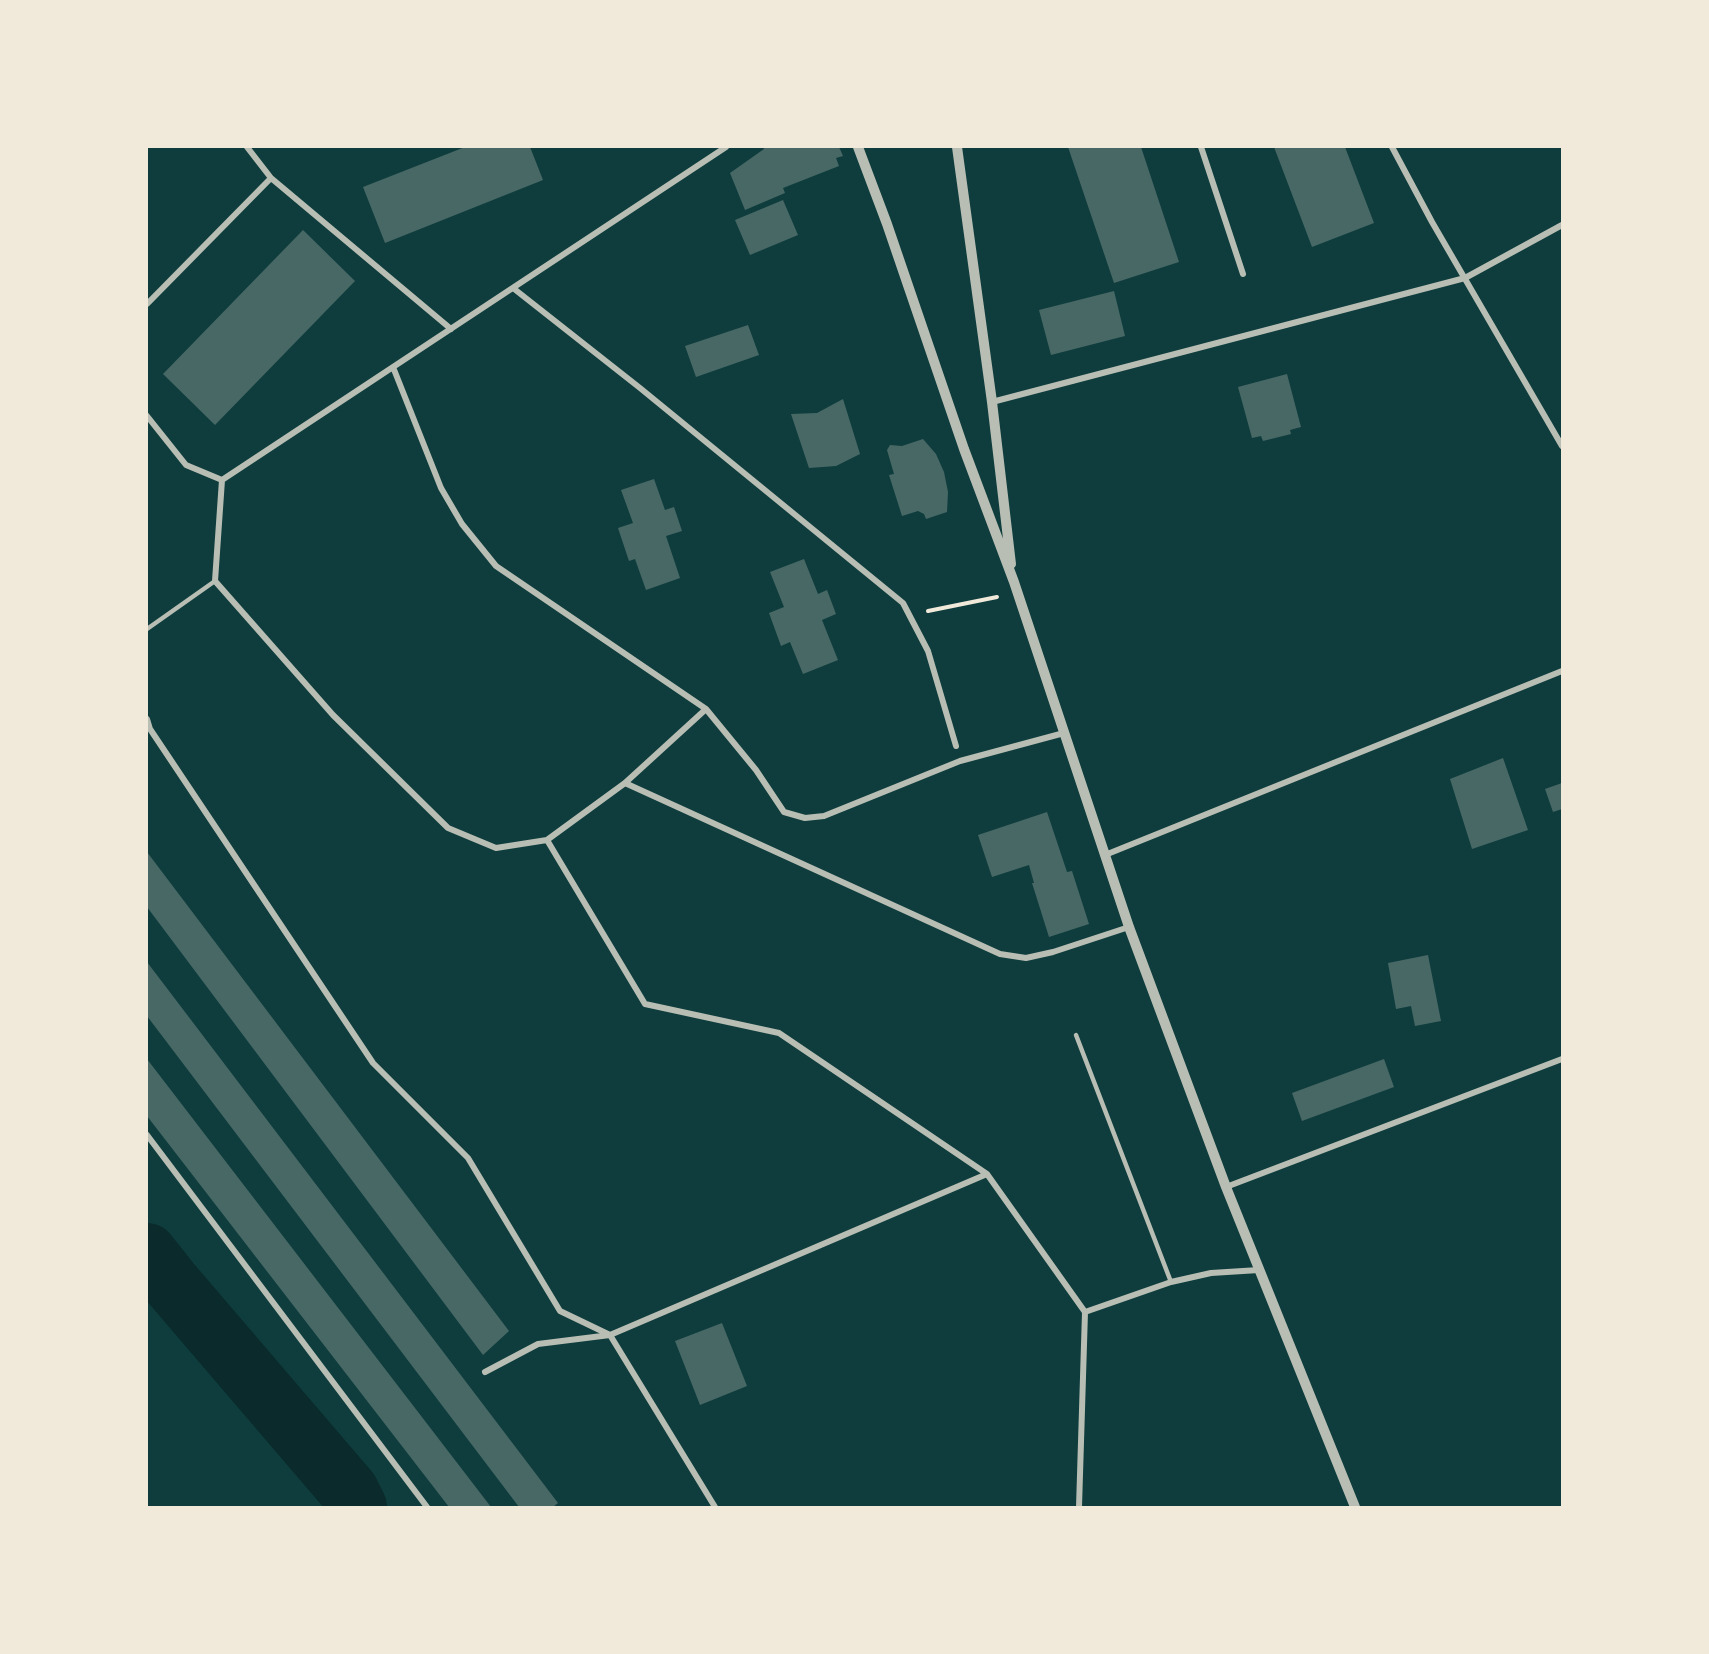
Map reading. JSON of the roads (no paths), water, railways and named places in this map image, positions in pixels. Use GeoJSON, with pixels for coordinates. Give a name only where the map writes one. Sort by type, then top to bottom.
{"type":"FeatureCollection","features":[{"type":"Feature","properties":{"kind":"street"},"geometry":{"type":"LineString","coordinates":[[247,147],[271,178],[451,329]]}},
{"type":"Feature","properties":{"kind":"street"},"geometry":{"type":"LineString","coordinates":[[222,480],[726,147]]}},
{"type":"Feature","properties":{"kind":"street"},"geometry":{"type":"LineString","coordinates":[[858,147],[1015,587],[1129,927],[1258,1270],[1354,1507]]}},
{"type":"Feature","properties":{"kind":"street"},"geometry":{"type":"LineString","coordinates":[[957,147],[1015,587]]}},
{"type":"Feature","properties":{"kind":"street"},"geometry":{"type":"LineString","coordinates":[[1201,147],[1243,274]]}},
{"type":"Feature","properties":{"kind":"street"},"geometry":{"type":"LineString","coordinates":[[1392,147],[1562,446]]}},
{"type":"Feature","properties":{"kind":"street"},"geometry":{"type":"LineString","coordinates":[[147,304],[271,178]]}},
{"type":"Feature","properties":{"kind":"street"},"geometry":{"type":"LineString","coordinates":[[992,402],[1465,278],[1562,225]]}},
{"type":"Feature","properties":{"kind":"street"},"geometry":{"type":"LineString","coordinates":[[513,288],[640,388],[903,603],[928,651],[956,746]]}},
{"type":"Feature","properties":{"kind":"street"},"geometry":{"type":"LineString","coordinates":[[393,367],[441,488],[462,524],[496,566],[706,709],[756,770],[784,812],[805,818],[824,816],[960,760],[1064,733]]}},
{"type":"Feature","properties":{"kind":"street"},"geometry":{"type":"LineString","coordinates":[[147,416],[186,465],[222,480]]}},
{"type":"Feature","properties":{"kind":"street"},"geometry":{"type":"LineString","coordinates":[[222,480],[215,581],[333,715],[448,828],[495,848],[547,840],[624,783],[706,709]]}},
{"type":"Feature","properties":{"kind":"street"},"geometry":{"type":"LineString","coordinates":[[1105,855],[1562,671]]}},
{"type":"Feature","properties":{"kind":"street"},"geometry":{"type":"LineString","coordinates":[[147,719],[150,729],[374,1062],[468,1158],[560,1311],[610,1335],[715,1507]]}},
{"type":"Feature","properties":{"kind":"street"},"geometry":{"type":"LineString","coordinates":[[624,783],[1000,954],[1026,958],[1053,952],[1129,927]]}},
{"type":"Feature","properties":{"kind":"street"},"geometry":{"type":"LineString","coordinates":[[547,840],[645,1004],[779,1034],[987,1174],[1085,1312],[1079,1507]]}},
{"type":"Feature","properties":{"kind":"street"},"geometry":{"type":"LineString","coordinates":[[1226,1187],[1562,1059]]}},
{"type":"Feature","properties":{"kind":"street"},"geometry":{"type":"LineString","coordinates":[[147,1135],[427,1507]]}},
{"type":"Feature","properties":{"kind":"street"},"geometry":{"type":"LineString","coordinates":[[485,1372],[538,1344],[610,1335],[987,1174]]}},
{"type":"Feature","properties":{"kind":"street"},"geometry":{"type":"LineString","coordinates":[[1085,1312],[1171,1282],[1211,1273],[1258,1270]]}},
{"type":"Feature","properties":{"kind":"lane"},"geometry":{"type":"LineString","coordinates":[[147,629],[215,581]]}},
{"type":"Feature","properties":{"kind":"lane"},"geometry":{"type":"LineString","coordinates":[[1076,1035],[1171,1282]]}},
{"type":"Feature","properties":{"kind":"waterway"},"geometry":{"type":"LineString","coordinates":[[147,1253],[349,1491],[357,1507]]}}]}
